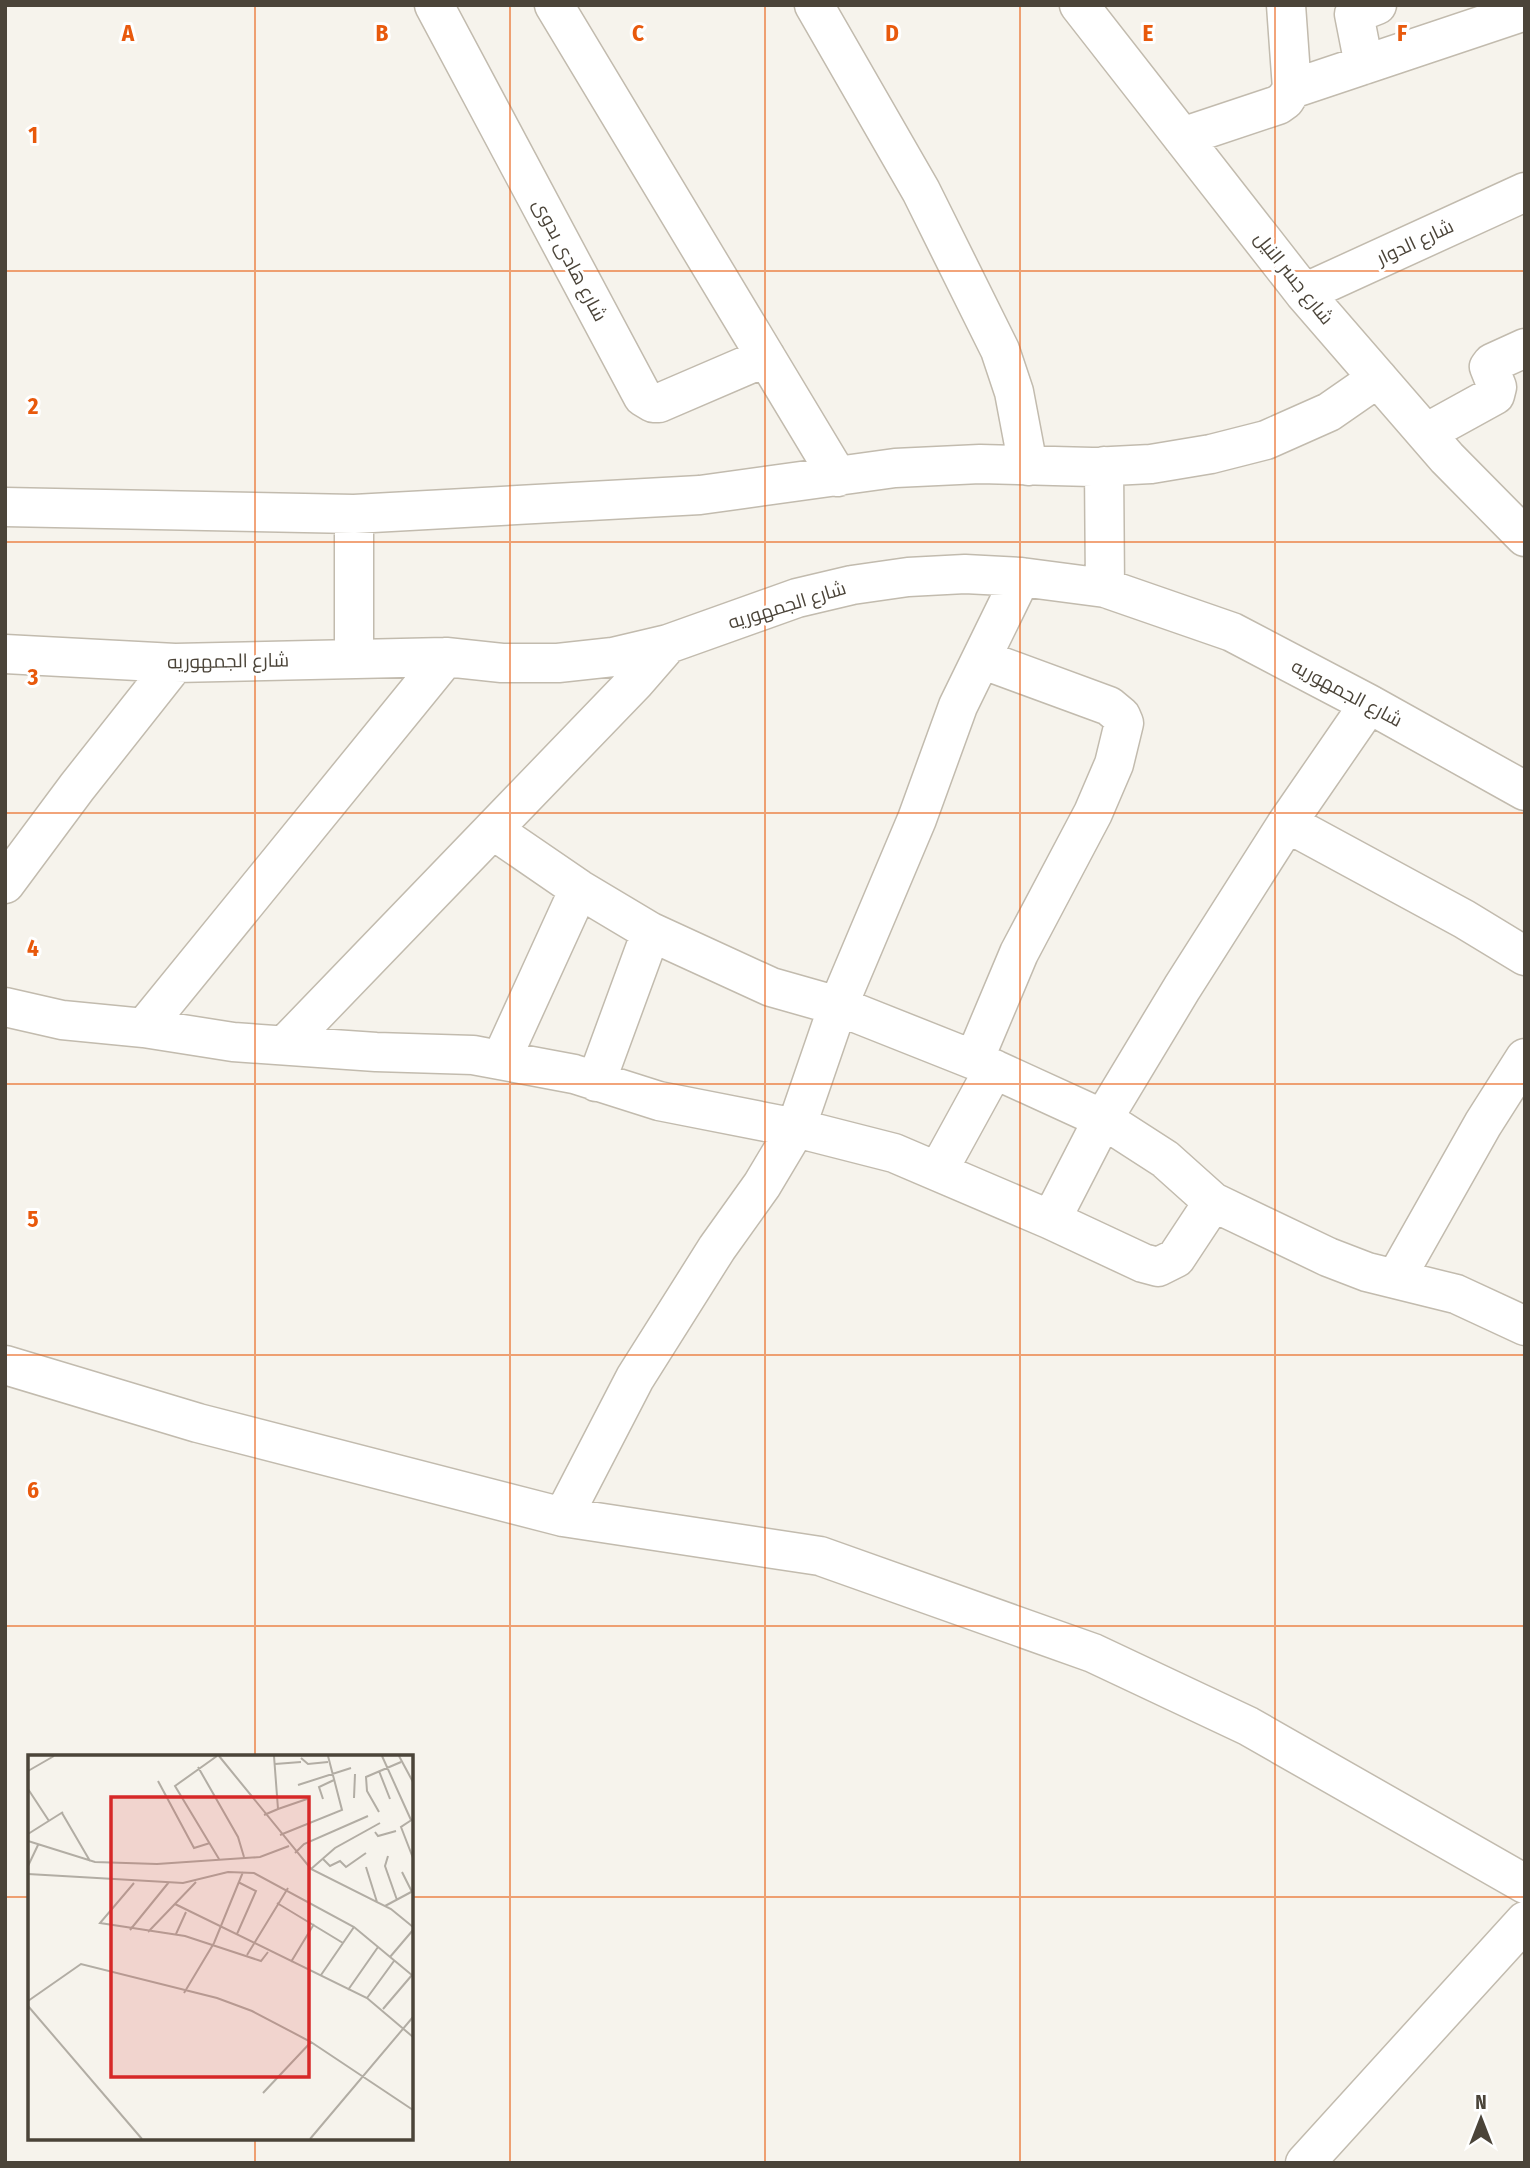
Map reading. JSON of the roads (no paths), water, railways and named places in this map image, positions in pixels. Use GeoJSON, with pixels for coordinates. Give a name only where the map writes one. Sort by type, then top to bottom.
{"type":"FeatureCollection","features":[{"type":"Feature","properties":{"kind":"street","name":"شارع هادى بدوى"},"geometry":{"type":"LineString","coordinates":[[434,5],[643,397],[653,403],[659,403],[766,357]]}},
{"type":"Feature","properties":{"kind":"street"},"geometry":{"type":"LineString","coordinates":[[554,5],[838,477]]}},
{"type":"Feature","properties":{"kind":"street"},"geometry":{"type":"LineString","coordinates":[[814,5],[922,191],[1000,350],[1014,392],[1028,466]]}},
{"type":"Feature","properties":{"kind":"street","name":"شارع جسر النيل"},"geometry":{"type":"LineString","coordinates":[[1079,5],[1304,293],[1426,433],[1501,515],[1525,537]]}},
{"type":"Feature","properties":{"kind":"street"},"geometry":{"type":"LineString","coordinates":[[1182,137],[1278,105],[1285,100],[1292,89],[1286,5]]}},
{"type":"Feature","properties":{"kind":"street"},"geometry":{"type":"LineString","coordinates":[[1364,65],[1354,14],[1377,5]]}},
{"type":"Feature","properties":{"kind":"street"},"geometry":{"type":"LineString","coordinates":[[1292,89],[1516,14]]}},
{"type":"Feature","properties":{"kind":"street","name":"شارع الدوار"},"geometry":{"type":"LineString","coordinates":[[1304,293],[1525,192]]}},
{"type":"Feature","properties":{"kind":"street"},"geometry":{"type":"LineString","coordinates":[[1426,433],[1495,395],[1497,387],[1489,367],[1492,363],[1525,348]]}},
{"type":"Feature","properties":{"kind":"street"},"geometry":{"type":"LineString","coordinates":[[5,507],[354,514],[700,495],[895,467],[1151,464],[1211,454],[1266,440],[1329,412],[1378,378]]}},
{"type":"Feature","properties":{"kind":"street"},"geometry":{"type":"LineString","coordinates":[[1104,466],[1105,588]]}},
{"type":"Feature","properties":{"kind":"street"},"geometry":{"type":"LineString","coordinates":[[354,514],[354,659]]}},
{"type":"Feature","properties":{"kind":"street","name":"شارع الجمهوريه"},"geometry":{"type":"LineString","coordinates":[[5,654],[175,663],[446,657],[502,663],[558,663],[613,657],[668,644],[786,601],[852,584],[965,574],[1021,577],[1105,588],[1232,632],[1525,791]]}},
{"type":"Feature","properties":{"kind":"street"},"geometry":{"type":"LineString","coordinates":[[563,1517],[635,1378],[718,1248],[762,1185],[796,1128],[838,1006],[918,819],[958,706],[1021,577]]}},
{"type":"Feature","properties":{"kind":"street"},"geometry":{"type":"LineString","coordinates":[[286,1044],[635,682],[668,644]]}},
{"type":"Feature","properties":{"kind":"street"},"geometry":{"type":"LineString","coordinates":[[144,1028],[446,657]]}},
{"type":"Feature","properties":{"kind":"street"},"geometry":{"type":"LineString","coordinates":[[938,1171],[984,1065],[1019,953],[1093,813],[1114,764],[1124,723],[1118,712],[1110,706],[981,659]]}},
{"type":"Feature","properties":{"kind":"street"},"geometry":{"type":"LineString","coordinates":[[5,884],[76,787],[175,663]]}},
{"type":"Feature","properties":{"kind":"street"},"geometry":{"type":"LineString","coordinates":[[1051,1220],[1103,1119],[1182,988],[1287,823],[1369,704]]}},
{"type":"Feature","properties":{"kind":"street"},"geometry":{"type":"LineString","coordinates":[[1287,823],[1464,919],[1525,956]]}},
{"type":"Feature","properties":{"kind":"street"},"geometry":{"type":"LineString","coordinates":[[493,830],[579,889],[651,933],[771,987],[838,1006],[984,1065],[1103,1119],[1165,1159],[1213,1202],[1328,1257],[1367,1272],[1456,1294],[1525,1326]]}},
{"type":"Feature","properties":{"kind":"street"},"geometry":{"type":"LineString","coordinates":[[501,1060],[579,889]]}},
{"type":"Feature","properties":{"kind":"street"},"geometry":{"type":"LineString","coordinates":[[596,1082],[651,933]]}},
{"type":"Feature","properties":{"kind":"street"},"geometry":{"type":"LineString","coordinates":[[5,1007],[62,1020],[144,1028],[233,1042],[376,1052],[472,1055],[574,1074],[683,1107],[796,1128],[894,1153],[1051,1220],[1143,1263],[1158,1266],[1176,1258],[1213,1202]]}},
{"type":"Feature","properties":{"kind":"street"},"geometry":{"type":"LineString","coordinates":[[1396,1278],[1483,1124],[1525,1058]]}},
{"type":"Feature","properties":{"kind":"street"},"geometry":{"type":"LineString","coordinates":[[5,1365],[198,1423],[563,1517],[820,1556],[1093,1653],[1248,1726],[1525,1884]]}},
{"type":"Feature","properties":{"kind":"street"},"geometry":{"type":"LineString","coordinates":[[1305,2163],[1525,1922]]}}]}
